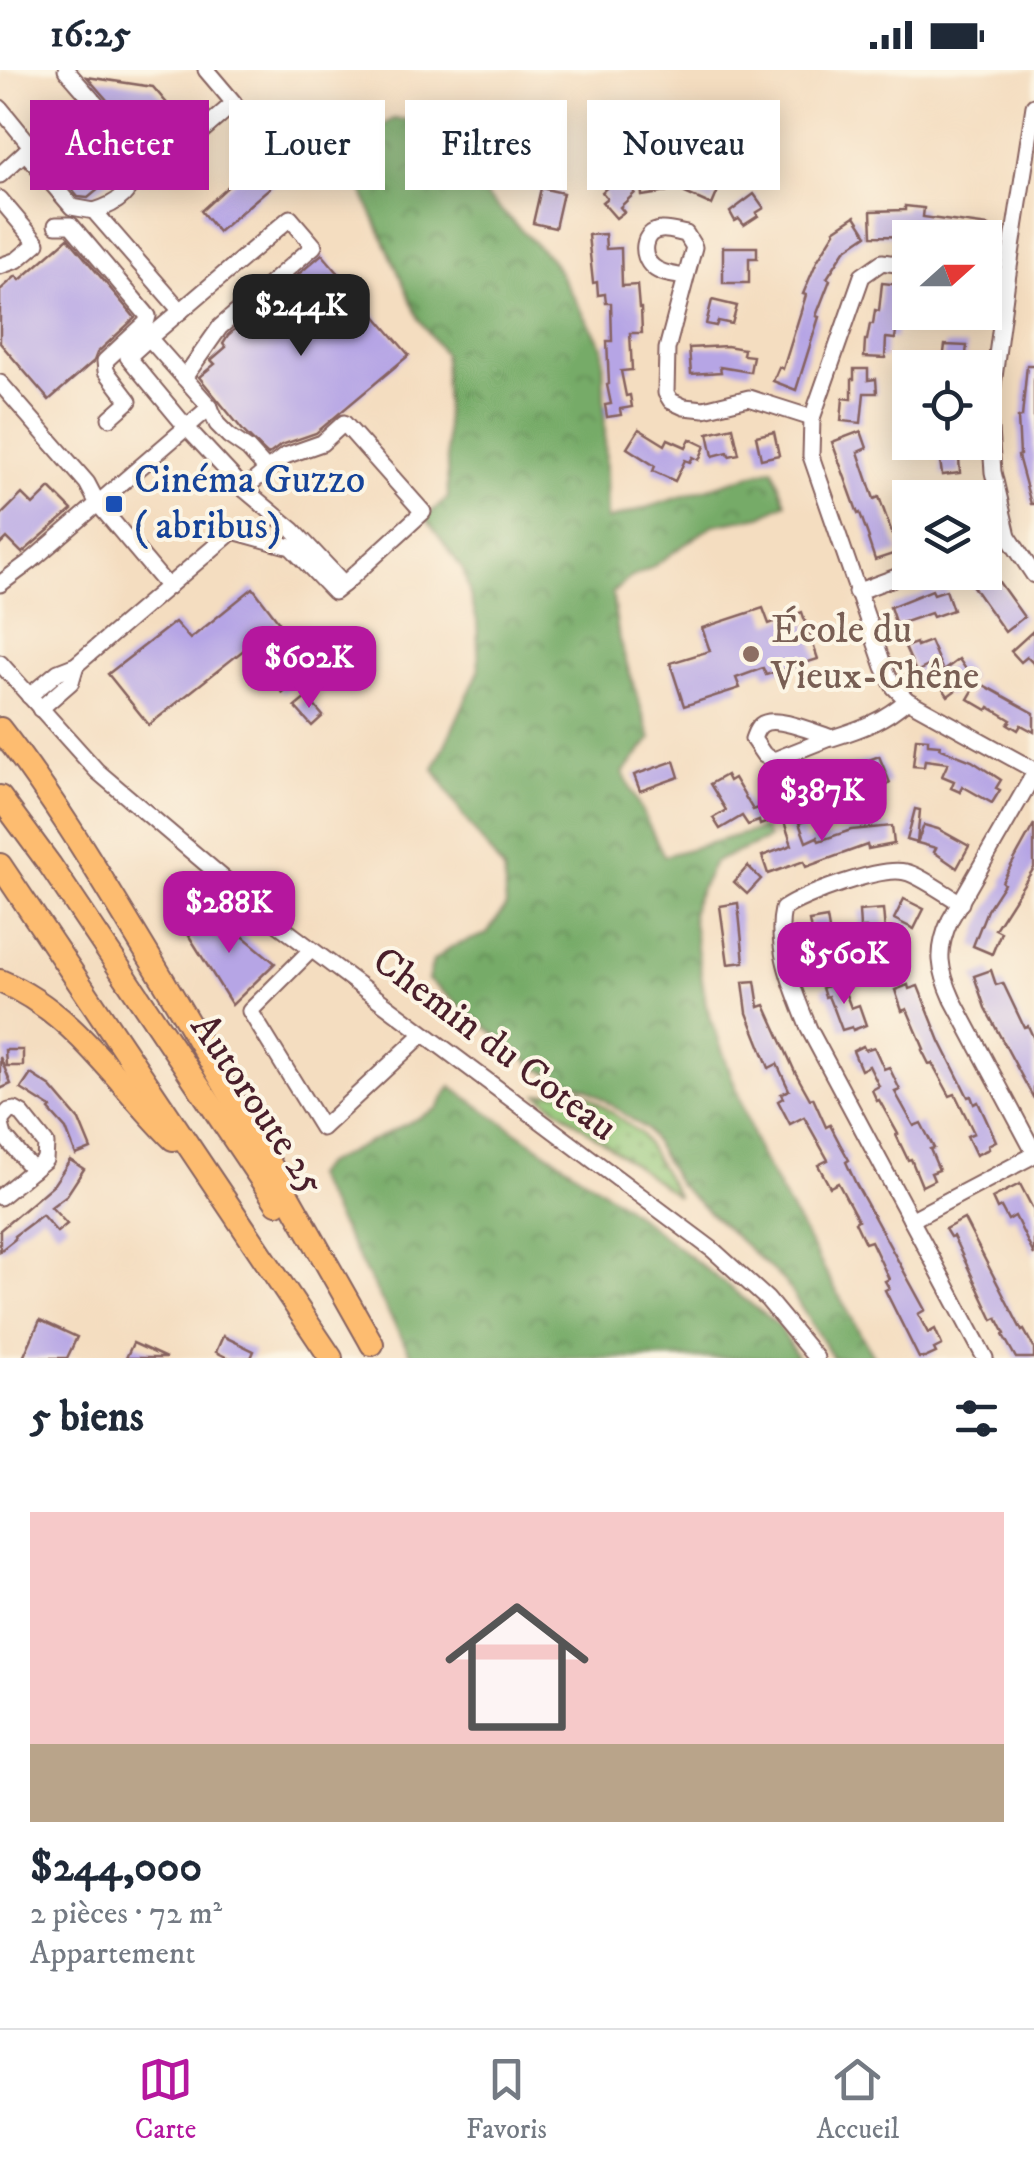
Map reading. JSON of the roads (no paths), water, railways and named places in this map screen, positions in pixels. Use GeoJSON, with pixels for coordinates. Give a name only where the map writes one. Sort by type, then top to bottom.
{"type":"FeatureCollection","features":[{"type":"Feature","properties":{"kind":"highway"},"geometry":{"type":"LineString","coordinates":[[0,729],[64,818],[121,910],[224,1081],[377,1351]]}},
{"type":"Feature","properties":{"kind":"highway","name":"Autoroute 25"},"geometry":{"type":"LineString","coordinates":[[0,797],[377,1351]]}},
{"type":"Feature","properties":{"kind":"highway","name":"Autoroute 25"},"geometry":{"type":"LineString","coordinates":[[0,865],[331,1358]]}},
{"type":"Feature","properties":{"kind":"highway"},"geometry":{"type":"LineString","coordinates":[[0,982],[42,1005],[74,1030],[142,1109],[208,1175]]}},
{"type":"Feature","properties":{"kind":"street"},"geometry":{"type":"LineString","coordinates":[[66,70],[155,172],[234,103],[206,70]]}},
{"type":"Feature","properties":{"kind":"street"},"geometry":{"type":"LineString","coordinates":[[1034,106],[989,414],[993,472],[1008,536],[1034,575]]}},
{"type":"Feature","properties":{"kind":"street"},"geometry":{"type":"LineString","coordinates":[[0,108],[31,146],[0,175]]}},
{"type":"Feature","properties":{"kind":"street"},"geometry":{"type":"LineString","coordinates":[[25,152],[72,207],[94,211],[112,206],[128,190]]}},
{"type":"Feature","properties":{"kind":"street"},"geometry":{"type":"LineString","coordinates":[[0,198],[37,242],[17,260],[0,266]]}},
{"type":"Feature","properties":{"kind":"street"},"geometry":{"type":"LineString","coordinates":[[94,211],[181,310]]}},
{"type":"Feature","properties":{"kind":"street"},"geometry":{"type":"LineString","coordinates":[[184,378],[220,326],[314,246],[290,218],[128,356],[244,489],[292,530],[344,584]]}},
{"type":"Feature","properties":{"kind":"street"},"geometry":{"type":"LineString","coordinates":[[56,225],[70,225],[148,316],[146,323],[105,361],[106,371],[130,400],[110,418]]}},
{"type":"Feature","properties":{"kind":"street"},"geometry":{"type":"LineString","coordinates":[[892,263],[882,262],[862,276],[812,418],[811,456],[856,592],[894,688],[907,700],[1034,772],[942,938],[940,956],[945,982],[972,1040],[1034,1154],[911,1220]]}},
{"type":"Feature","properties":{"kind":"street"},"geometry":{"type":"LineString","coordinates":[[684,277],[668,350],[666,393],[671,401],[704,409],[749,398],[812,418]]}},
{"type":"Feature","properties":{"kind":"street"},"geometry":{"type":"LineString","coordinates":[[1002,279],[1006,280]]}},
{"type":"Feature","properties":{"kind":"street"},"geometry":{"type":"LineString","coordinates":[[149,338],[210,407],[217,424],[267,470]]}},
{"type":"Feature","properties":{"kind":"street"},"geometry":{"type":"LineString","coordinates":[[0,383],[87,483],[98,504],[168,586]]}},
{"type":"Feature","properties":{"kind":"street"},"geometry":{"type":"LineString","coordinates":[[0,584],[210,407]]}},
{"type":"Feature","properties":{"kind":"street"},"geometry":{"type":"LineString","coordinates":[[34,703],[58,672],[76,665],[233,531],[291,548],[334,592],[423,512],[344,424],[322,443],[285,456],[244,489]]}},
{"type":"Feature","properties":{"kind":"street"},"geometry":{"type":"LineString","coordinates":[[1002,538],[1008,536]]}},
{"type":"Feature","properties":{"kind":"street"},"geometry":{"type":"LineString","coordinates":[[856,592],[892,579]]}},
{"type":"Feature","properties":{"kind":"street","name":"Chemin du Coteau"},"geometry":{"type":"LineString","coordinates":[[0,663],[113,785],[311,950],[713,1250],[767,1298],[816,1358]]}},
{"type":"Feature","properties":{"kind":"street"},"geometry":{"type":"LineString","coordinates":[[832,738],[872,725],[907,700]]}},
{"type":"Feature","properties":{"kind":"street"},"geometry":{"type":"LineString","coordinates":[[962,903],[900,870],[794,901],[783,909],[780,924],[792,987],[809,1029],[986,1358]]}},
{"type":"Feature","properties":{"kind":"street"},"geometry":{"type":"LineString","coordinates":[[311,950],[250,1011],[322,1128],[423,1034]]}},
{"type":"Feature","properties":{"kind":"street"},"geometry":{"type":"LineString","coordinates":[[0,1197],[33,1170],[45,1160],[46,1144],[22,1114],[9,1111],[0,1121],[4,1136],[33,1170]]}},
{"type":"Feature","properties":{"kind":"place","name":"Cinéma Guzzo ( abribus)"},"geometry":{"type":"Point","coordinates":[114,504]}},
{"type":"Feature","properties":{"kind":"place","name":"École du Vieux-Chêne"},"geometry":{"type":"Point","coordinates":[751,654]}}]}
